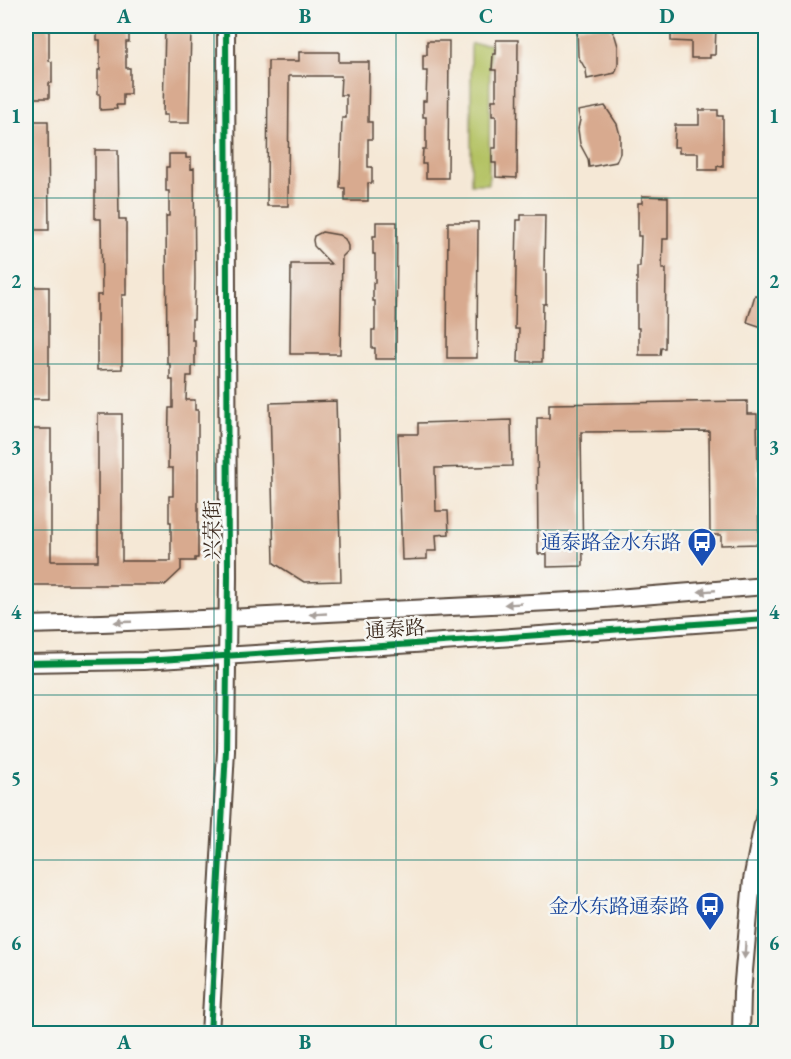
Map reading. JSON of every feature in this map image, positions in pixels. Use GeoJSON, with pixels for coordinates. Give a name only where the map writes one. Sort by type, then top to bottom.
{"type":"FeatureCollection","features":[{"type":"Feature","properties":{"kind":"street","name":"兴荣街"},"geometry":{"type":"LineString","coordinates":[[210,1034],[226,751],[226,26]]}},
{"type":"Feature","properties":{"kind":"street","name":"通泰路"},"geometry":{"type":"LineString","coordinates":[[26,625],[227,618],[591,600],[765,586]]}},
{"type":"Feature","properties":{"kind":"street","name":"通泰路"},"geometry":{"type":"LineString","coordinates":[[26,663],[143,661],[227,656],[765,619]]}},
{"type":"Feature","properties":{"kind":"street"},"geometry":{"type":"LineString","coordinates":[[741,1034],[742,993],[752,880],[765,809]]}},
{"type":"Feature","properties":{"kind":"green space"},"geometry":{"type":"Polygon","coordinates":[[[471,44],[490,44],[489,184],[471,184],[471,44]]]}},
{"type":"Feature","properties":{"kind":"building"},"geometry":{"type":"Polygon","coordinates":[[[26,26],[49,26],[49,61],[52,62],[52,83],[49,83],[49,98],[26,98],[26,26]]]}},
{"type":"Feature","properties":{"kind":"building"},"geometry":{"type":"Polygon","coordinates":[[[97,26],[129,26],[129,42],[126,42],[126,68],[130,68],[130,94],[123,94],[123,105],[116,105],[117,109],[100,110],[98,70],[100,70],[100,40],[97,40],[97,26]]]}},
{"type":"Feature","properties":{"kind":"building"},"geometry":{"type":"Polygon","coordinates":[[[165,26],[191,26],[189,123],[167,123],[167,115],[163,115],[165,26]]]}},
{"type":"Feature","properties":{"kind":"building"},"geometry":{"type":"Polygon","coordinates":[[[577,26],[609,26],[618,46],[618,65],[615,73],[587,79],[586,70],[578,56],[577,26]]]}},
{"type":"Feature","properties":{"kind":"building"},"geometry":{"type":"Polygon","coordinates":[[[671,26],[716,26],[715,55],[710,55],[710,58],[691,58],[691,42],[671,41],[671,26]]]}},
{"type":"Feature","properties":{"kind":"building"},"geometry":{"type":"Polygon","coordinates":[[[496,40],[518,40],[517,178],[496,177],[496,163],[492,163],[492,148],[496,148],[496,116],[492,116],[492,100],[496,100],[496,70],[492,70],[493,54],[496,54],[496,40]]]}},
{"type":"Feature","properties":{"kind":"building"},"geometry":{"type":"Polygon","coordinates":[[[427,41],[449,41],[448,178],[426,178],[426,164],[422,164],[423,149],[426,149],[426,117],[423,117],[423,101],[426,101],[427,71],[423,71],[423,55],[427,55],[427,41]]]}},
{"type":"Feature","properties":{"kind":"building"},"geometry":{"type":"Polygon","coordinates":[[[299,52],[339,52],[339,62],[369,62],[368,122],[372,122],[372,139],[368,139],[368,167],[372,167],[372,183],[368,183],[368,201],[345,201],[345,188],[340,188],[342,118],[346,118],[346,95],[340,95],[341,76],[289,76],[288,206],[267,206],[268,61],[299,61],[299,52]]]}},
{"type":"Feature","properties":{"kind":"building"},"geometry":{"type":"Polygon","coordinates":[[[605,106],[617,124],[620,135],[620,153],[616,162],[589,167],[588,159],[580,144],[578,111],[605,106]]]}},
{"type":"Feature","properties":{"kind":"building"},"geometry":{"type":"Polygon","coordinates":[[[699,110],[718,110],[718,116],[723,116],[723,167],[717,166],[717,170],[698,170],[698,153],[679,153],[679,147],[674,147],[675,125],[699,125],[699,110]]]}},
{"type":"Feature","properties":{"kind":"building"},"geometry":{"type":"Polygon","coordinates":[[[26,121],[48,121],[49,230],[26,230],[26,121]]]}},
{"type":"Feature","properties":{"kind":"building"},"geometry":{"type":"Polygon","coordinates":[[[95,150],[118,150],[119,219],[126,219],[126,295],[122,295],[122,369],[97,370],[97,295],[102,295],[101,219],[95,219],[95,150]]]}},
{"type":"Feature","properties":{"kind":"building"},"geometry":{"type":"Polygon","coordinates":[[[169,154],[186,154],[186,158],[191,158],[191,169],[194,168],[195,279],[192,340],[195,340],[195,366],[192,366],[192,376],[187,376],[186,400],[195,400],[195,410],[198,410],[198,558],[195,558],[195,561],[181,561],[181,570],[165,585],[26,585],[26,429],[51,429],[51,561],[98,561],[98,414],[122,414],[122,561],[171,561],[169,496],[173,496],[173,468],[168,468],[169,408],[173,408],[173,380],[170,380],[170,364],[167,364],[166,216],[169,216],[166,167],[169,167],[169,154]]]}},
{"type":"Feature","properties":{"kind":"building"},"geometry":{"type":"Polygon","coordinates":[[[642,196],[668,197],[668,239],[663,239],[662,269],[666,269],[665,348],[661,348],[660,355],[639,355],[637,267],[640,267],[641,236],[638,236],[638,203],[642,203],[642,196]]]}},
{"type":"Feature","properties":{"kind":"building"},"geometry":{"type":"Polygon","coordinates":[[[521,215],[545,215],[546,304],[543,304],[542,362],[518,362],[519,329],[515,329],[517,220],[521,220],[521,215]]]}},
{"type":"Feature","properties":{"kind":"building"},"geometry":{"type":"Polygon","coordinates":[[[376,222],[397,222],[396,359],[375,359],[375,348],[372,348],[372,330],[375,330],[373,236],[376,236],[376,222]]]}},
{"type":"Feature","properties":{"kind":"building"},"geometry":{"type":"Polygon","coordinates":[[[448,222],[478,222],[477,358],[447,358],[448,222]]]}},
{"type":"Feature","properties":{"kind":"building"},"geometry":{"type":"Polygon","coordinates":[[[322,232],[339,235],[345,239],[348,246],[348,251],[342,257],[340,354],[290,354],[291,264],[331,264],[314,246],[314,236],[322,232]]]}},
{"type":"Feature","properties":{"kind":"building"},"geometry":{"type":"Polygon","coordinates":[[[26,287],[49,287],[49,399],[26,399],[26,287]]]}},
{"type":"Feature","properties":{"kind":"building"},"geometry":{"type":"Polygon","coordinates":[[[755,295],[765,298],[765,328],[747,322],[755,295]]]}},
{"type":"Feature","properties":{"kind":"building"},"geometry":{"type":"Polygon","coordinates":[[[336,401],[341,581],[304,582],[274,563],[270,403],[336,401]]]}},
{"type":"Feature","properties":{"kind":"building"},"geometry":{"type":"Polygon","coordinates":[[[747,401],[747,414],[757,414],[759,544],[721,545],[721,535],[710,535],[709,431],[581,432],[583,566],[547,567],[547,554],[538,554],[537,418],[549,418],[549,404],[747,401]]]}},
{"type":"Feature","properties":{"kind":"building"},"geometry":{"type":"Polygon","coordinates":[[[511,420],[512,466],[435,468],[436,511],[448,511],[449,534],[436,535],[437,551],[427,551],[427,559],[402,560],[398,434],[418,434],[418,423],[511,420]]]}},
{"type":"Feature","properties":{"kind":"cycle path"},"geometry":{"type":"LineString","coordinates":[[210,1034],[226,751],[228,576],[226,26]]}},
{"type":"Feature","properties":{"kind":"cycle path"},"geometry":{"type":"LineString","coordinates":[[26,663],[143,661],[766,619]]}},
{"type":"Feature","properties":{"kind":"place","name":"通泰路金水东路"},"geometry":{"type":"Point","coordinates":[702,568]}},
{"type":"Feature","properties":{"kind":"place","name":"金水东路通泰路"},"geometry":{"type":"Point","coordinates":[710,932]}}]}
